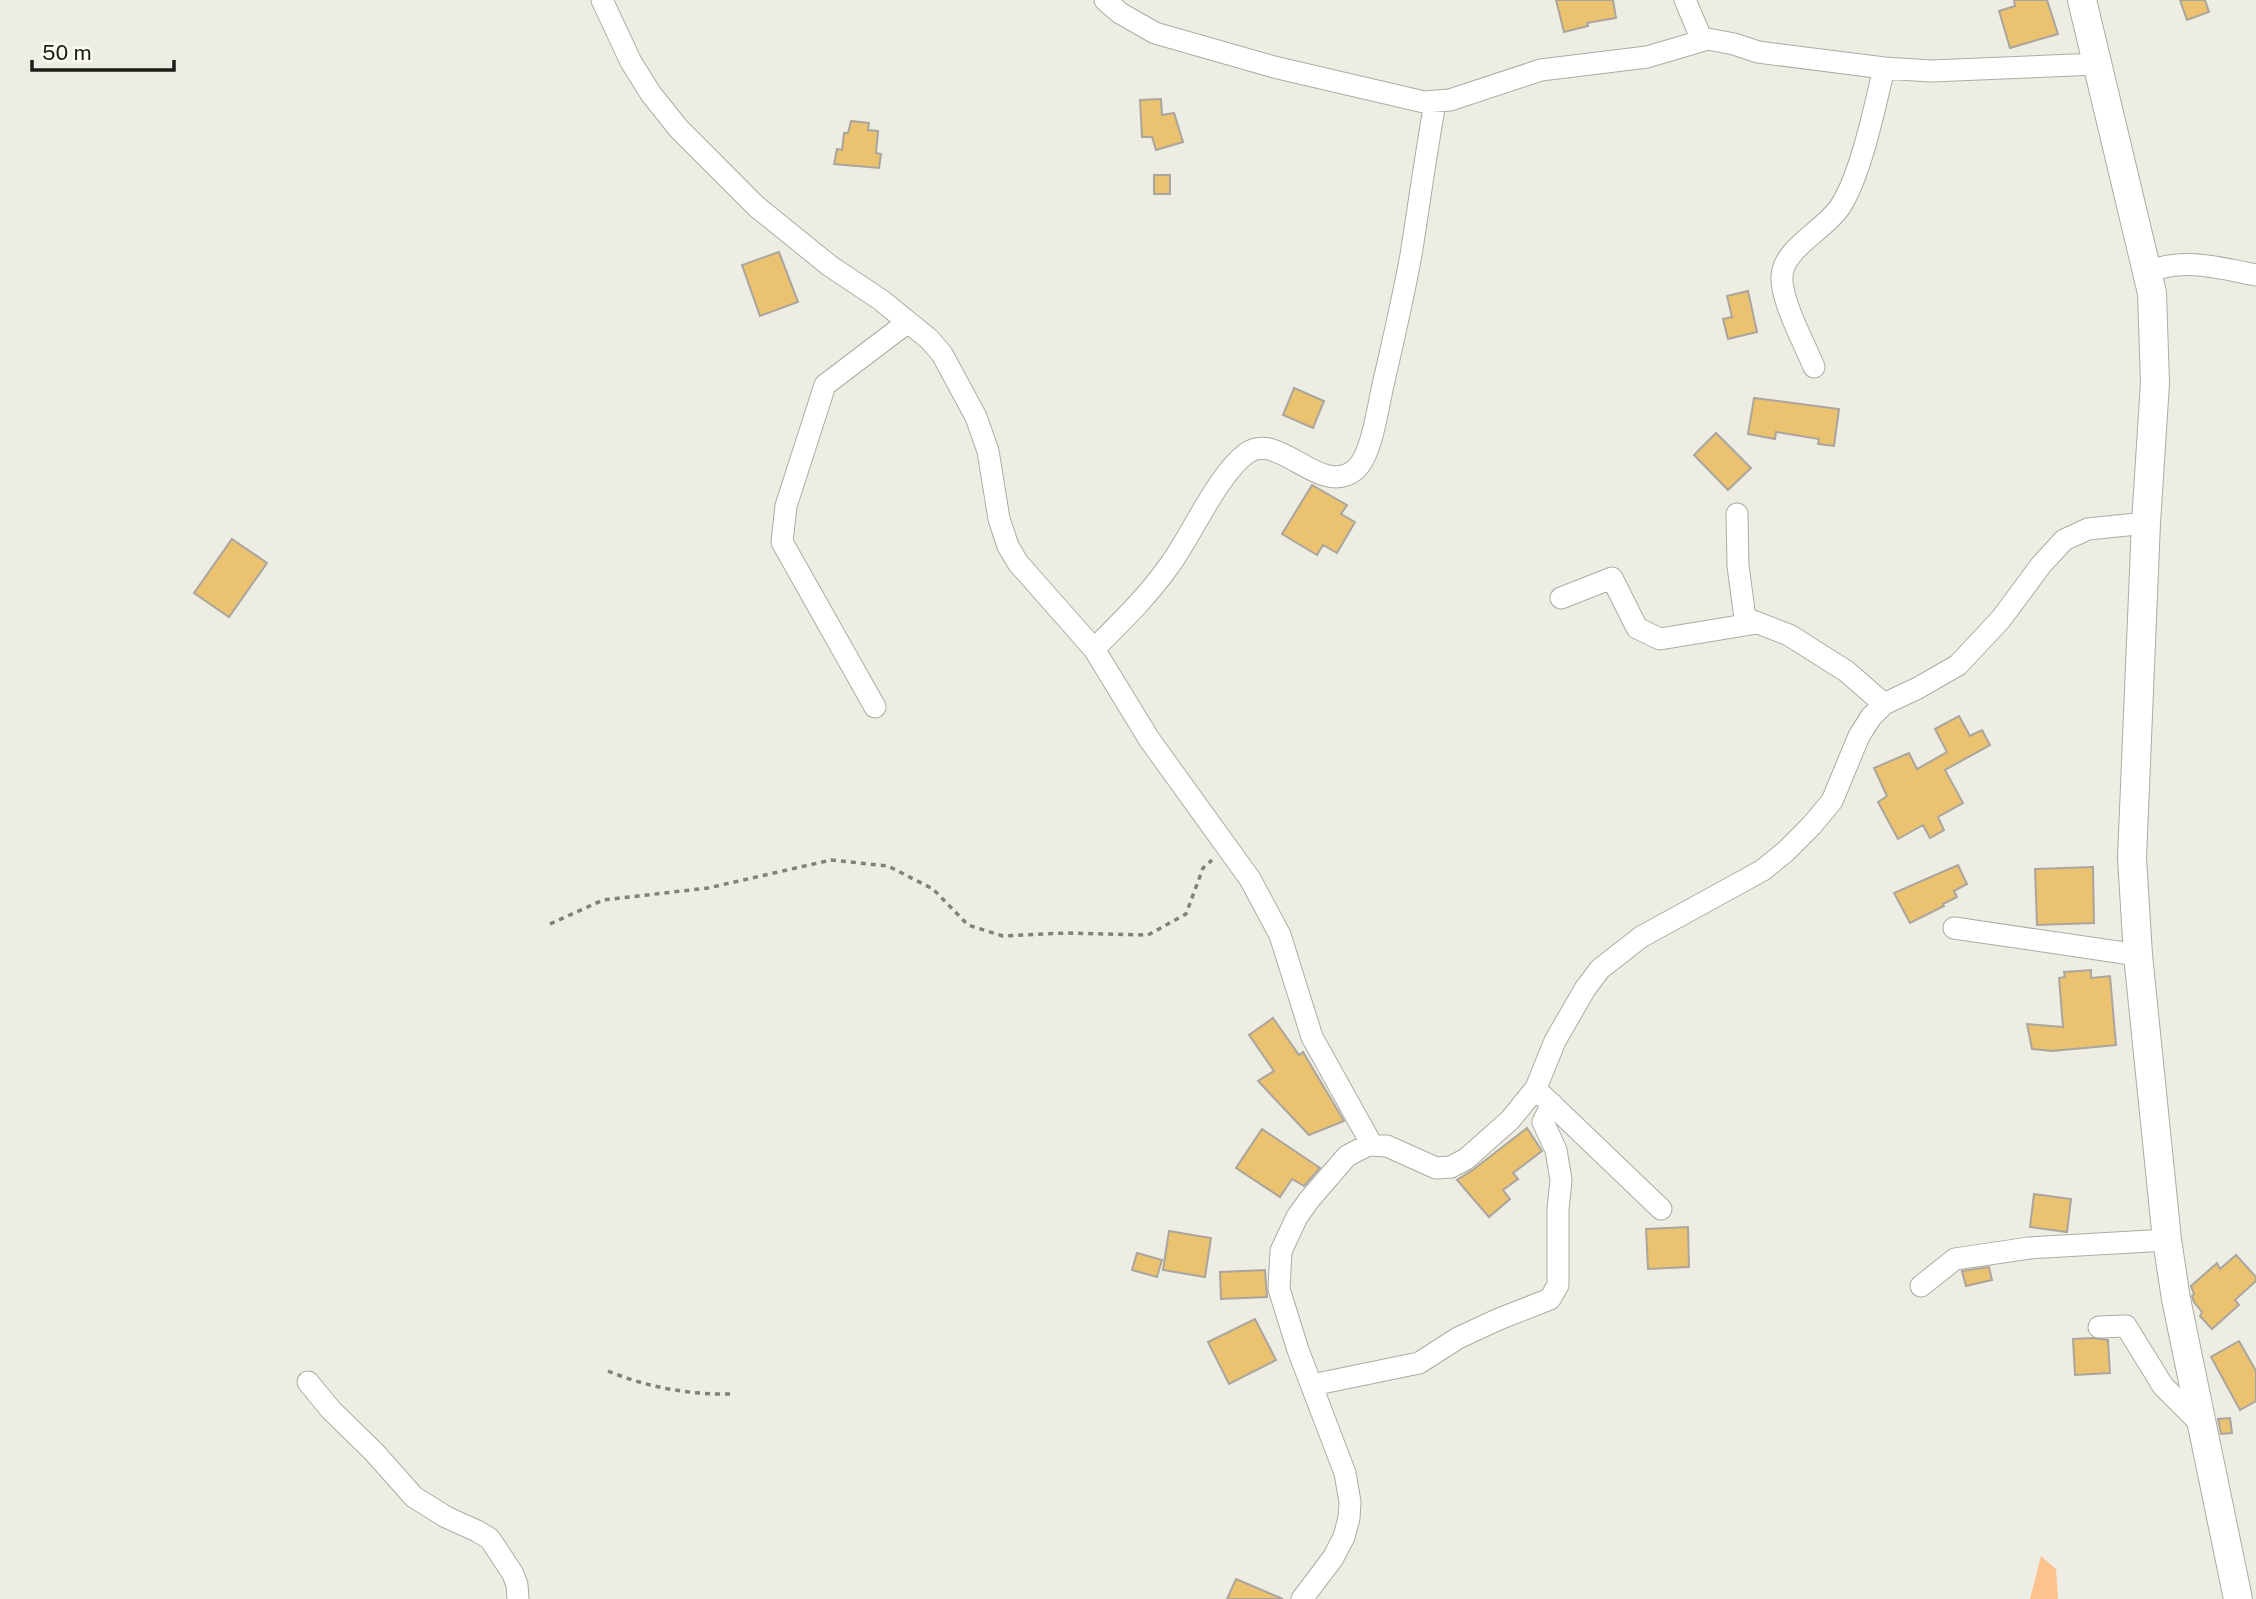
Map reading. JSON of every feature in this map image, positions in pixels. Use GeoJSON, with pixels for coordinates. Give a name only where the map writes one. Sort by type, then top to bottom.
{"type":"FeatureCollection","features":[{"type":"Feature","properties":{"kind":"main road"},"geometry":{"type":"LineString","coordinates":[[2082,0],[2130,209],[2148,272],[2154,326],[2155,383],[2146,523],[2132,858],[2138,955],[2167,1240],[2176,1299],[2238,1599]]}},
{"type":"Feature","properties":{"kind":"street"},"geometry":{"type":"LineString","coordinates":[[602,0],[631,62],[679,129],[757,207],[830,266],[881,300],[929,339],[942,354],[976,417],[989,451],[999,519],[1008,546],[1018,564],[1094,649],[1132,712],[1250,879],[1273,920],[1287,955],[1304,1019],[1312,1037],[1372,1145]]}},
{"type":"Feature","properties":{"kind":"street"},"geometry":{"type":"LineString","coordinates":[[1105,0],[1120,13],[1155,33],[1337,83],[1435,103],[1541,71],[1647,57],[1702,40],[1714,39],[1758,52],[1884,68],[1931,71],[2097,64]]}},
{"type":"Feature","properties":{"kind":"street"},"geometry":{"type":"LineString","coordinates":[[1685,0],[1702,40]]}},
{"type":"Feature","properties":{"kind":"street"},"geometry":{"type":"LineString","coordinates":[[1814,367],[1787,302],[1782,279],[1783,270],[1792,254],[1833,217],[1847,196],[1884,68]]}},
{"type":"Feature","properties":{"kind":"street"},"geometry":{"type":"LineString","coordinates":[[1094,649],[1156,584],[1234,465],[1250,450],[1266,448],[1311,471],[1328,475],[1350,473],[1362,462],[1376,415],[1403,295],[1435,103]]}},
{"type":"Feature","properties":{"kind":"street"},"geometry":{"type":"LineString","coordinates":[[2148,272],[2168,265],[2192,264],[2256,275]]}},
{"type":"Feature","properties":{"kind":"street"},"geometry":{"type":"LineString","coordinates":[[875,707],[782,542],[786,506],[825,385],[908,322]]}},
{"type":"Feature","properties":{"kind":"street"},"geometry":{"type":"LineString","coordinates":[[1737,514],[1738,566],[1745,618],[1788,635],[1846,670],[1884,704]]}},
{"type":"Feature","properties":{"kind":"street"},"geometry":{"type":"LineString","coordinates":[[1302,1599],[1333,1558],[1344,1537],[1350,1502],[1345,1473],[1279,1289],[1281,1251],[1297,1217],[1338,1166],[1357,1149],[1372,1145],[1399,1151],[1429,1166],[1451,1167],[1466,1159],[1510,1120],[1536,1088],[1555,1041],[1585,989],[1600,969],[1641,937],[1763,870],[1785,852],[1832,801],[1859,736],[1871,716],[1884,704],[1919,688],[1958,665],[2001,620],[2041,565],[2064,540],[2088,529],[2146,523]]}},
{"type":"Feature","properties":{"kind":"street"},"geometry":{"type":"LineString","coordinates":[[1560,598],[1612,579],[1637,628],[1660,639],[1757,623]]}},
{"type":"Feature","properties":{"kind":"street"},"geometry":{"type":"LineString","coordinates":[[1954,928],[2138,955]]}},
{"type":"Feature","properties":{"kind":"street"},"geometry":{"type":"LineString","coordinates":[[1536,1088],[1661,1209]]}},
{"type":"Feature","properties":{"kind":"street"},"geometry":{"type":"LineString","coordinates":[[1312,1385],[1419,1363],[1468,1333],[1550,1299],[1558,1285],[1558,1209],[1561,1180],[1556,1150],[1543,1122],[1552,1104]]}},
{"type":"Feature","properties":{"kind":"street"},"geometry":{"type":"LineString","coordinates":[[1921,1286],[1955,1259],[2029,1248],[2167,1240]]}},
{"type":"Feature","properties":{"kind":"street"},"geometry":{"type":"LineString","coordinates":[[2099,1327],[2126,1326],[2163,1386],[2202,1425]]}},
{"type":"Feature","properties":{"kind":"street"},"geometry":{"type":"LineString","coordinates":[[307,1382],[414,1497],[490,1539],[513,1574],[518,1599]]}},
{"type":"Feature","properties":{"kind":"path"},"geometry":{"type":"LineString","coordinates":[[550,924],[603,900],[708,888],[831,860],[888,866],[933,889],[968,925],[1003,936],[1066,933],[1148,935],[1186,914],[1203,868],[1225,845]]}},
{"type":"Feature","properties":{"kind":"path"},"geometry":{"type":"LineString","coordinates":[[608,1371],[636,1383],[710,1395],[731,1394]]}},
{"type":"Feature","properties":{"kind":"shaded area"},"geometry":{"type":"Polygon","coordinates":[[[2041,1556],[2056,1569],[2058,1599],[2030,1599],[2041,1556]]]}},
{"type":"Feature","properties":{"kind":"building"},"geometry":{"type":"Polygon","coordinates":[[[1556,0],[1613,0],[1616,18],[1587,23],[1588,26],[1564,32],[1556,0]]]}},
{"type":"Feature","properties":{"kind":"building"},"geometry":{"type":"Polygon","coordinates":[[[2014,0],[2047,0],[2058,34],[2010,48],[1999,11],[2015,6],[2014,0]]]}},
{"type":"Feature","properties":{"kind":"building"},"geometry":{"type":"Polygon","coordinates":[[[2180,0],[2205,0],[2209,12],[2187,20],[2180,0]]]}},
{"type":"Feature","properties":{"kind":"building"},"geometry":{"type":"Polygon","coordinates":[[[1161,99],[1162,115],[1174,113],[1183,142],[1156,150],[1152,137],[1142,137],[1140,100],[1161,99]]]}},
{"type":"Feature","properties":{"kind":"building"},"geometry":{"type":"Polygon","coordinates":[[[851,121],[869,123],[868,130],[878,131],[876,153],[881,154],[879,168],[834,164],[837,149],[842,150],[844,133],[848,133],[851,121]]]}},
{"type":"Feature","properties":{"kind":"building"},"geometry":{"type":"Polygon","coordinates":[[[1154,175],[1170,175],[1170,194],[1154,194],[1154,175]]]}},
{"type":"Feature","properties":{"kind":"building"},"geometry":{"type":"Polygon","coordinates":[[[779,252],[798,302],[760,316],[742,265],[779,252]]]}},
{"type":"Feature","properties":{"kind":"building"},"geometry":{"type":"Polygon","coordinates":[[[1748,291],[1757,332],[1728,339],[1723,319],[1732,317],[1727,296],[1748,291]]]}},
{"type":"Feature","properties":{"kind":"building"},"geometry":{"type":"Polygon","coordinates":[[[1294,388],[1324,401],[1313,428],[1283,415],[1294,388]]]}},
{"type":"Feature","properties":{"kind":"building"},"geometry":{"type":"Polygon","coordinates":[[[1754,398],[1839,409],[1834,446],[1818,444],[1819,439],[1776,432],[1775,439],[1748,434],[1754,398]]]}},
{"type":"Feature","properties":{"kind":"building"},"geometry":{"type":"Polygon","coordinates":[[[1716,433],[1751,468],[1728,490],[1694,455],[1716,433]]]}},
{"type":"Feature","properties":{"kind":"building"},"geometry":{"type":"Polygon","coordinates":[[[1312,485],[1347,505],[1341,514],[1355,522],[1337,553],[1323,545],[1317,555],[1282,534],[1312,485]]]}},
{"type":"Feature","properties":{"kind":"building"},"geometry":{"type":"Polygon","coordinates":[[[232,539],[267,563],[229,617],[194,593],[232,539]]]}},
{"type":"Feature","properties":{"kind":"building"},"geometry":{"type":"Polygon","coordinates":[[[1959,716],[1970,736],[1982,730],[1990,745],[1945,770],[1963,803],[1938,817],[1944,830],[1930,838],[1923,825],[1898,839],[1878,802],[1887,796],[1874,768],[1909,753],[1917,769],[1947,752],[1935,729],[1959,716]]]}},
{"type":"Feature","properties":{"kind":"building"},"geometry":{"type":"Polygon","coordinates":[[[1958,865],[1967,884],[1954,891],[1957,897],[1910,923],[1894,893],[1958,865]]]}},
{"type":"Feature","properties":{"kind":"building"},"geometry":{"type":"Polygon","coordinates":[[[2093,867],[2094,923],[2037,925],[2035,869],[2093,867]]]}},
{"type":"Feature","properties":{"kind":"building"},"geometry":{"type":"Polygon","coordinates":[[[2091,970],[2091,978],[2110,976],[2116,1045],[2052,1051],[2032,1049],[2027,1024],[2063,1027],[2059,978],[2065,977],[2064,972],[2091,970]]]}},
{"type":"Feature","properties":{"kind":"building"},"geometry":{"type":"Polygon","coordinates":[[[1273,1018],[1299,1055],[1303,1052],[1344,1121],[1309,1135],[1258,1081],[1274,1071],[1249,1035],[1273,1018]]]}},
{"type":"Feature","properties":{"kind":"building"},"geometry":{"type":"Polygon","coordinates":[[[1527,1128],[1542,1151],[1513,1173],[1518,1179],[1503,1190],[1510,1199],[1489,1217],[1457,1180],[1527,1128]]]}},
{"type":"Feature","properties":{"kind":"building"},"geometry":{"type":"Polygon","coordinates":[[[1262,1129],[1320,1168],[1304,1186],[1292,1179],[1280,1197],[1236,1168],[1262,1129]]]}},
{"type":"Feature","properties":{"kind":"building"},"geometry":{"type":"Polygon","coordinates":[[[2034,1194],[2071,1199],[2067,1232],[2030,1227],[2034,1194]]]}},
{"type":"Feature","properties":{"kind":"building"},"geometry":{"type":"Polygon","coordinates":[[[1688,1227],[1689,1267],[1648,1269],[1646,1229],[1688,1227]]]}},
{"type":"Feature","properties":{"kind":"building"},"geometry":{"type":"Polygon","coordinates":[[[1169,1231],[1211,1238],[1205,1277],[1163,1270],[1169,1231]]]}},
{"type":"Feature","properties":{"kind":"building"},"geometry":{"type":"Polygon","coordinates":[[[1137,1253],[1162,1260],[1157,1277],[1132,1270],[1137,1253]]]}},
{"type":"Feature","properties":{"kind":"building"},"geometry":{"type":"Polygon","coordinates":[[[2236,1255],[2256,1277],[2256,1281],[2235,1300],[2239,1305],[2212,1329],[2200,1316],[2202,1312],[2194,1302],[2191,1286],[2217,1263],[2220,1269],[2236,1255]]]}},
{"type":"Feature","properties":{"kind":"building"},"geometry":{"type":"Polygon","coordinates":[[[1989,1267],[1992,1280],[1966,1286],[1962,1271],[1989,1267]]]}},
{"type":"Feature","properties":{"kind":"building"},"geometry":{"type":"Polygon","coordinates":[[[1265,1270],[1267,1297],[1221,1299],[1220,1272],[1265,1270]]]}},
{"type":"Feature","properties":{"kind":"building"},"geometry":{"type":"Polygon","coordinates":[[[1255,1319],[1276,1360],[1229,1384],[1208,1342],[1255,1319]]]}},
{"type":"Feature","properties":{"kind":"building"},"geometry":{"type":"Polygon","coordinates":[[[2073,1339],[2108,1340],[2110,1373],[2075,1375],[2073,1339]]]}},
{"type":"Feature","properties":{"kind":"building"},"geometry":{"type":"Polygon","coordinates":[[[2239,1341],[2256,1371],[2256,1401],[2240,1410],[2211,1357],[2239,1341]]]}},
{"type":"Feature","properties":{"kind":"building"},"geometry":{"type":"Polygon","coordinates":[[[2230,1418],[2232,1433],[2221,1434],[2218,1419],[2230,1418]]]}},
{"type":"Feature","properties":{"kind":"building"},"geometry":{"type":"Polygon","coordinates":[[[1236,1579],[1283,1599],[1227,1599],[1236,1579]]]}}]}
